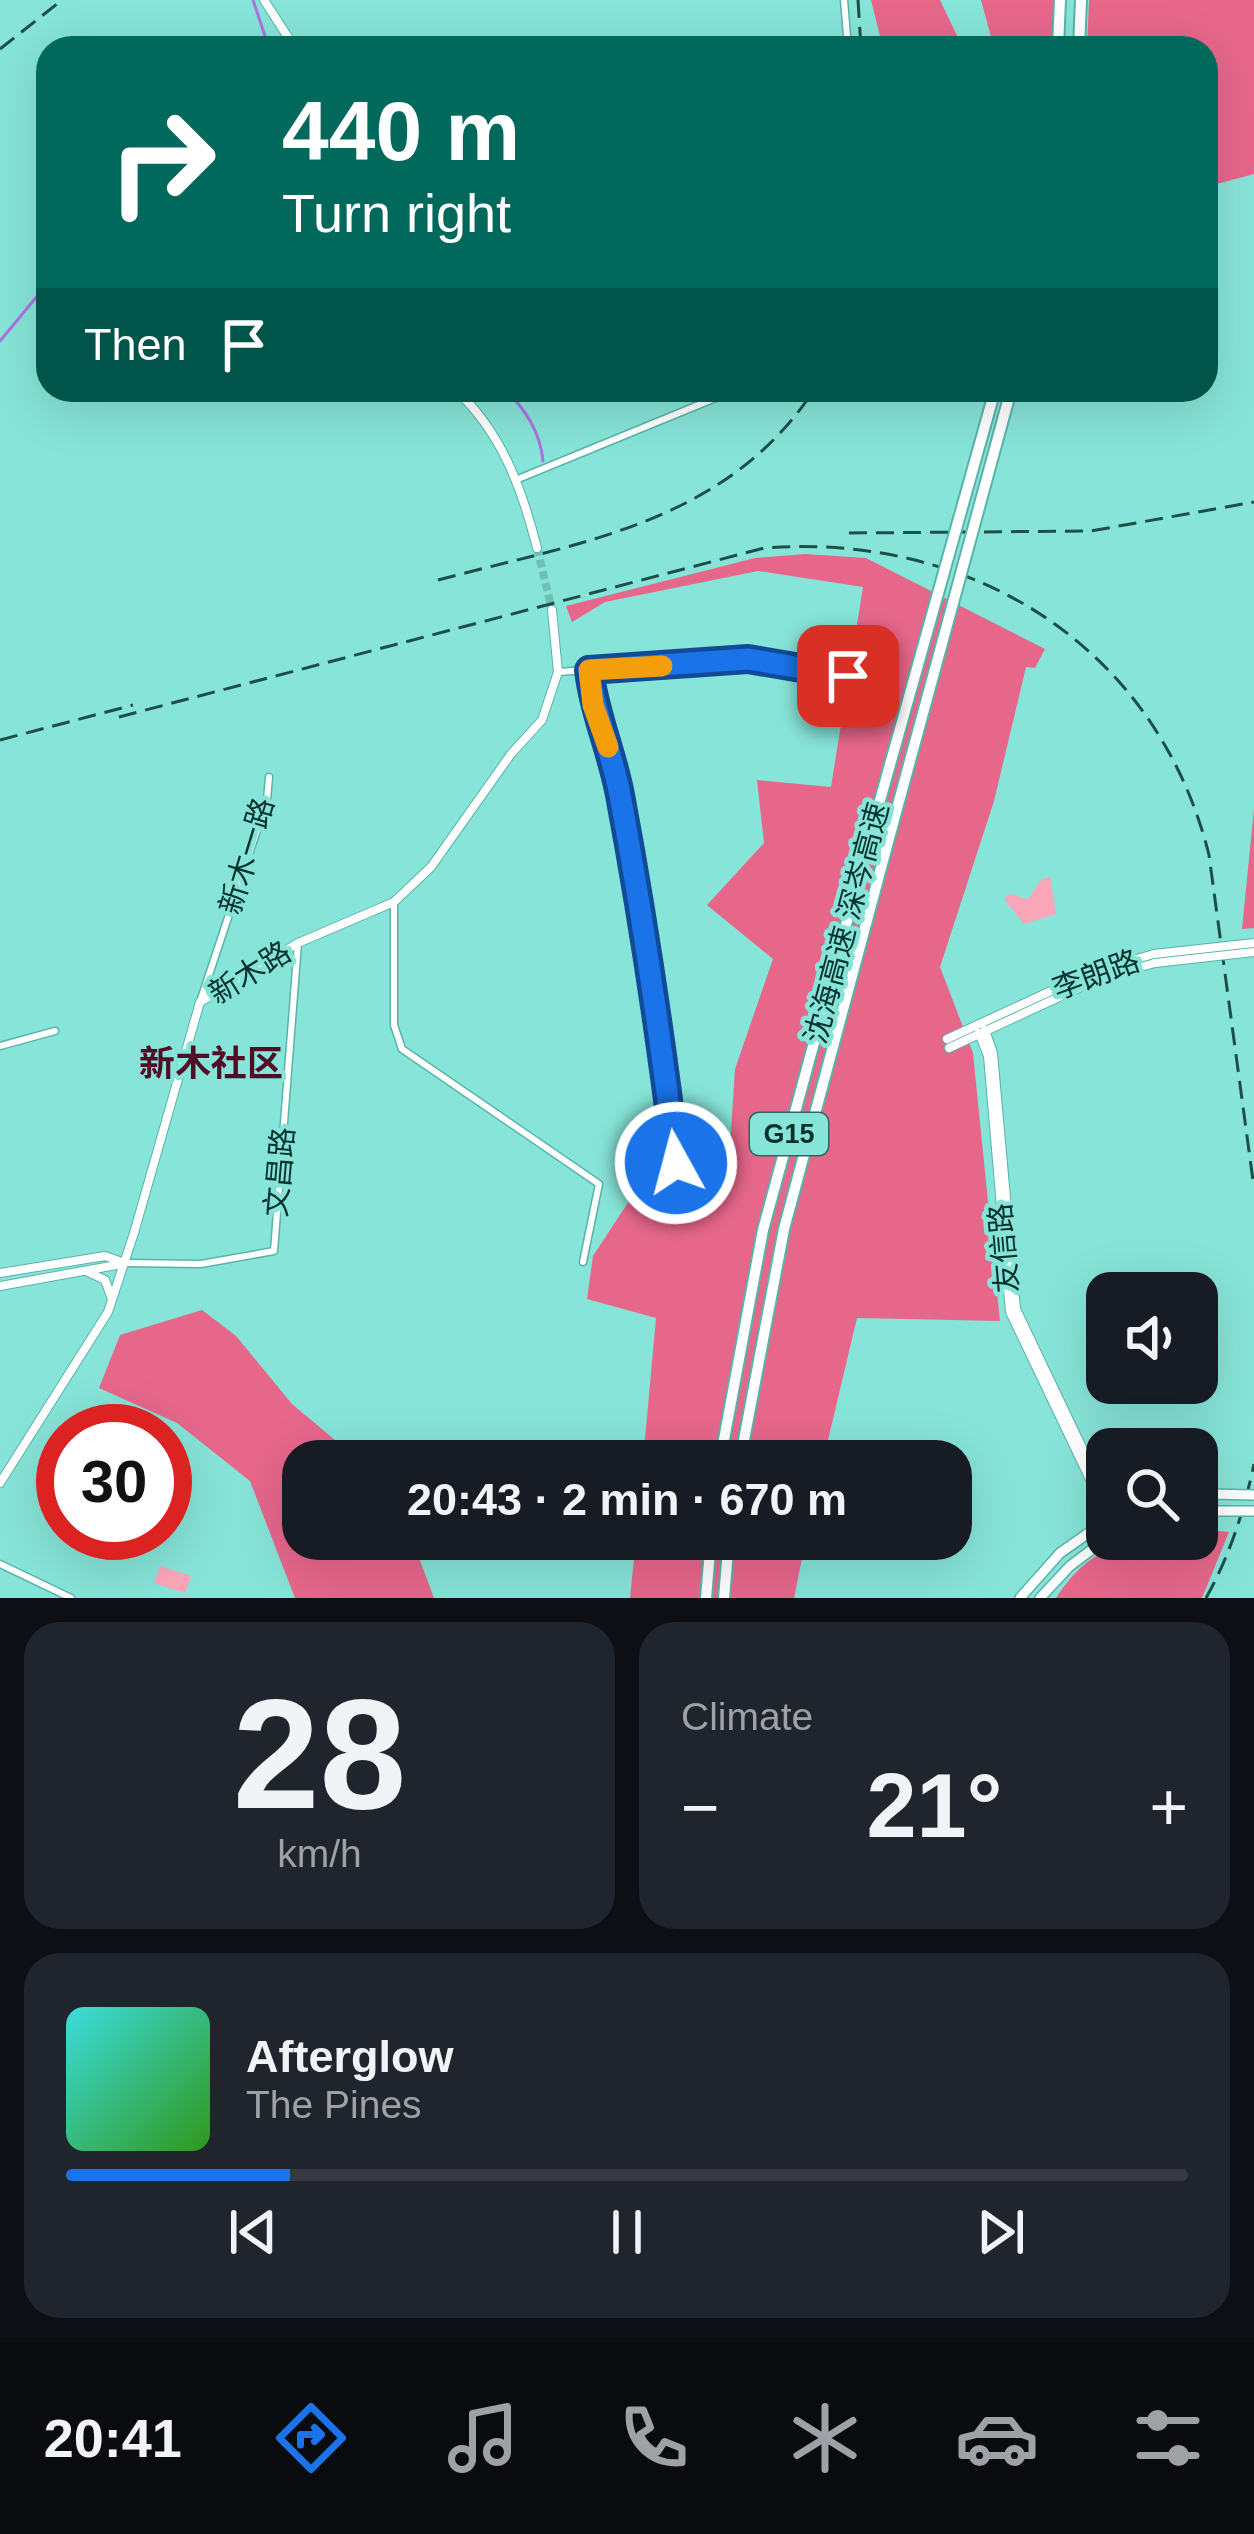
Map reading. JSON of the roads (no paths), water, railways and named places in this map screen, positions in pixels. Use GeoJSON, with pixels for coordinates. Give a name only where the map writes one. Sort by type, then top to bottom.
{"type":"FeatureCollection","features":[{"type":"Feature","properties":{"kind":"highway"},"geometry":{"type":"LineString","coordinates":[[1058,36],[1060,0]]}},
{"type":"Feature","properties":{"kind":"highway"},"geometry":{"type":"LineString","coordinates":[[1080,36],[1081,0]]}},
{"type":"Feature","properties":{"kind":"highway","name":"沈海高速 深岑高速"},"geometry":{"type":"LineString","coordinates":[[724,1440],[763,1230],[991,402]]}},
{"type":"Feature","properties":{"kind":"highway","name":"沈海高速 深岑高速"},"geometry":{"type":"LineString","coordinates":[[744,1440],[784,1229],[1008,402]]}},
{"type":"Feature","properties":{"kind":"highway"},"geometry":{"type":"LineString","coordinates":[[706,1598],[709,1560]]}},
{"type":"Feature","properties":{"kind":"highway"},"geometry":{"type":"LineString","coordinates":[[724,1598],[727,1560]]}},
{"type":"Feature","properties":{"kind":"main road"},"geometry":{"type":"LineString","coordinates":[[1218,1494],[1254,1495]]}},
{"type":"Feature","properties":{"kind":"main road"},"geometry":{"type":"LineString","coordinates":[[1218,1511],[1254,1511]]}},
{"type":"Feature","properties":{"kind":"main road"},"geometry":{"type":"LineString","coordinates":[[1020,1598],[1060,1553],[1086,1533]]}},
{"type":"Feature","properties":{"kind":"main road"},"geometry":{"type":"LineString","coordinates":[[1040,1598],[1086,1554]]}},
{"type":"Feature","properties":{"kind":"street"},"geometry":{"type":"LineString","coordinates":[[264,0],[287,36]]}},
{"type":"Feature","properties":{"kind":"street"},"geometry":{"type":"LineString","coordinates":[[844,0],[847,36]]}},
{"type":"Feature","properties":{"kind":"street"},"geometry":{"type":"LineString","coordinates":[[469,402],[518,478],[537,548]]}},
{"type":"Feature","properties":{"kind":"street"},"geometry":{"type":"LineString","coordinates":[[518,478],[705,402]]}},
{"type":"Feature","properties":{"kind":"street","name":"新木路"},"geometry":{"type":"LineString","coordinates":[[0,1483],[100,1328],[112,1300],[200,1002],[298,943],[394,902],[430,867],[542,719],[558,672],[552,610]]}},
{"type":"Feature","properties":{"kind":"street"},"geometry":{"type":"LineString","coordinates":[[558,672],[748,659],[848,676]]}},
{"type":"Feature","properties":{"kind":"street"},"geometry":{"type":"LineString","coordinates":[[589,670],[593,705],[614,765],[634,868],[676,1163]]}},
{"type":"Feature","properties":{"kind":"street","name":"新木一路"},"geometry":{"type":"LineString","coordinates":[[200,1002],[267,800],[269,777]]}},
{"type":"Feature","properties":{"kind":"street"},"geometry":{"type":"LineString","coordinates":[[394,902],[394,1024],[402,1049],[599,1184],[583,1262]]}},
{"type":"Feature","properties":{"kind":"street","name":"文昌路"},"geometry":{"type":"LineString","coordinates":[[125,1263],[201,1264],[274,1251],[298,943]]}},
{"type":"Feature","properties":{"kind":"street","name":"李朗路"},"geometry":{"type":"LineString","coordinates":[[1154,958],[948,1043],[1094,971],[1154,958],[1254,947]]}},
{"type":"Feature","properties":{"kind":"street"},"geometry":{"type":"LineString","coordinates":[[0,1046],[55,1031]]}},
{"type":"Feature","properties":{"kind":"street","name":"友信路"},"geometry":{"type":"LineString","coordinates":[[982,1032],[993,1053],[1016,1309],[1086,1458]]}},
{"type":"Feature","properties":{"kind":"street","name":"友信路"},"geometry":{"type":"LineString","coordinates":[[982,1032],[1010,1312],[1086,1473]]}},
{"type":"Feature","properties":{"kind":"street"},"geometry":{"type":"LineString","coordinates":[[0,1274],[105,1256],[125,1263]]}},
{"type":"Feature","properties":{"kind":"street"},"geometry":{"type":"LineString","coordinates":[[0,1286],[125,1263]]}},
{"type":"Feature","properties":{"kind":"street"},"geometry":{"type":"LineString","coordinates":[[87,1272],[104,1280],[112,1300]]}},
{"type":"Feature","properties":{"kind":"street"},"geometry":{"type":"LineString","coordinates":[[0,1564],[71,1598]]}},
{"type":"Feature","properties":{"kind":"waterway"},"geometry":{"type":"LineString","coordinates":[[253,0],[265,36]]}},
{"type":"Feature","properties":{"kind":"waterway"},"geometry":{"type":"LineString","coordinates":[[0,341],[36,298]]}},
{"type":"Feature","properties":{"kind":"waterway"},"geometry":{"type":"LineString","coordinates":[[517,402],[531,422],[543,461]]}},
{"type":"Feature","properties":{"kind":"tunnel"},"geometry":{"type":"LineString","coordinates":[[537,548],[552,610]]}},
{"type":"Feature","properties":{"kind":"railway"},"geometry":{"type":"LineString","coordinates":[[0,49],[62,0]]}},
{"type":"Feature","properties":{"kind":"railway"},"geometry":{"type":"LineString","coordinates":[[858,0],[860,36]]}},
{"type":"Feature","properties":{"kind":"railway"},"geometry":{"type":"LineString","coordinates":[[438,580],[597,538],[694,499],[778,435],[804,402]]}},
{"type":"Feature","properties":{"kind":"railway"},"geometry":{"type":"LineString","coordinates":[[849,533],[1091,531],[1254,502]]}},
{"type":"Feature","properties":{"kind":"railway"},"geometry":{"type":"LineString","coordinates":[[119,717],[764,548],[841,548],[914,560],[983,583],[1045,618],[1100,662],[1147,717],[1184,781],[1209,855],[1254,1188]]}},
{"type":"Feature","properties":{"kind":"railway"},"geometry":{"type":"LineString","coordinates":[[0,740],[133,705]]}},
{"type":"Feature","properties":{"kind":"railway"},"geometry":{"type":"LineString","coordinates":[[1206,1598],[1235,1532],[1254,1464]]}},
{"type":"Feature","properties":{"kind":"district","name":"新木社区"},"geometry":{"type":"Point","coordinates":[211,1063]}}]}
